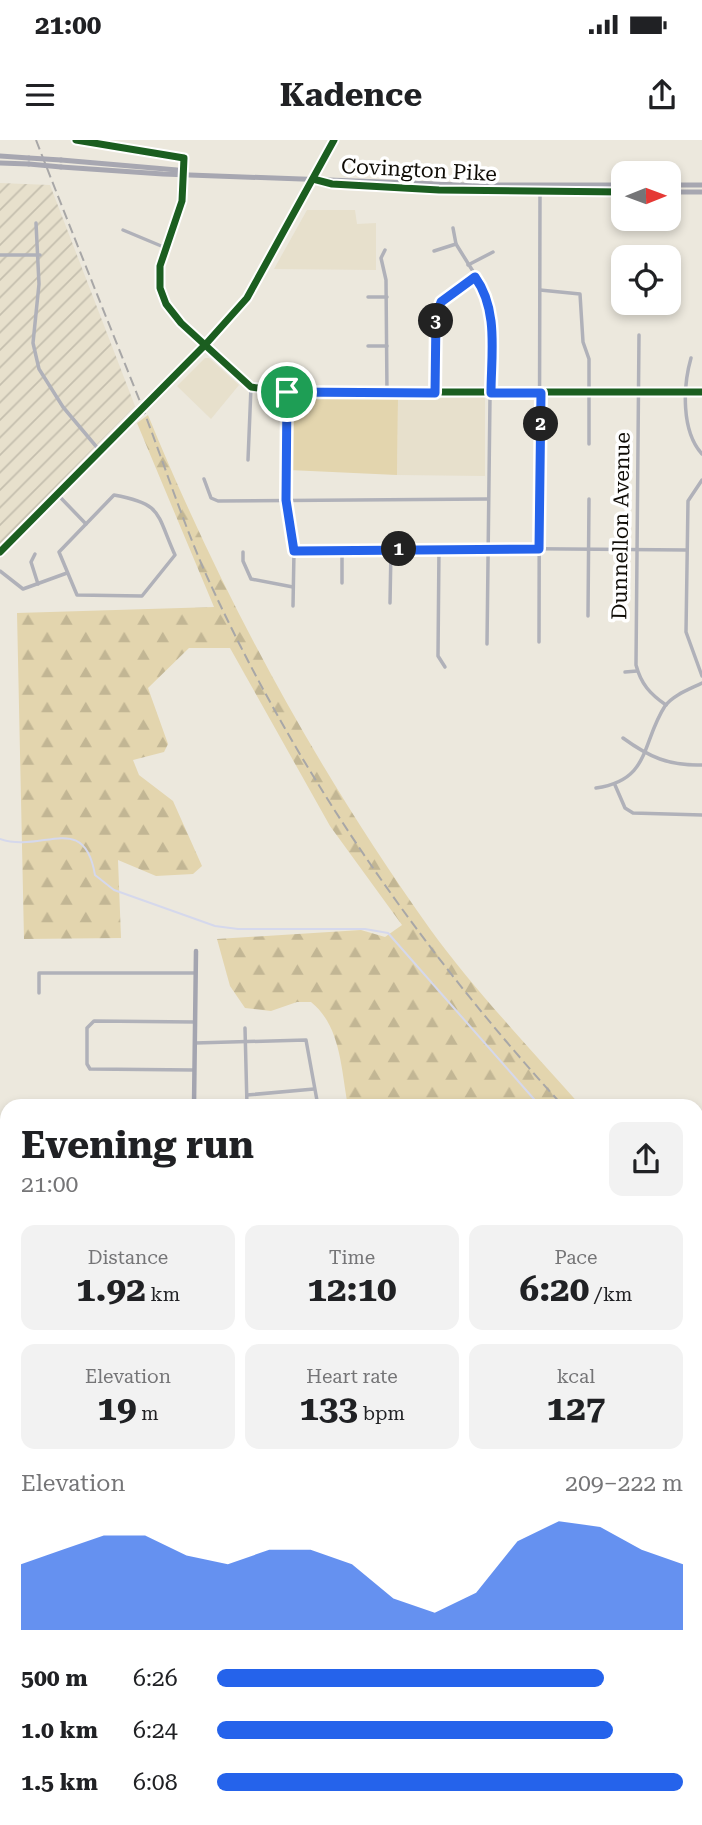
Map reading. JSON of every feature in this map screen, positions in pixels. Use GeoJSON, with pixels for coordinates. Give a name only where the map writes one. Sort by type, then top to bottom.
{"type":"FeatureCollection","features":[{"type":"Feature","properties":{"kind":"main road"},"geometry":{"type":"LineString","coordinates":[[0,552],[205,345],[247,298],[334,140]]}},
{"type":"Feature","properties":{"kind":"main road","name":"Covington Pike"},"geometry":{"type":"LineString","coordinates":[[0,156],[29,161],[164,167],[183,172],[313,179],[332,184],[425,190],[611,185]]}},
{"type":"Feature","properties":{"kind":"main road","name":"Covington Pike"},"geometry":{"type":"LineString","coordinates":[[0,163],[29,161]]}},
{"type":"Feature","properties":{"kind":"main road"},"geometry":{"type":"LineString","coordinates":[[681,185],[702,185]]}},
{"type":"Feature","properties":{"kind":"main road","name":"Covington Pike"},"geometry":{"type":"LineString","coordinates":[[540,188],[611,191]]}},
{"type":"Feature","properties":{"kind":"main road"},"geometry":{"type":"LineString","coordinates":[[681,192],[702,192]]}},
{"type":"Feature","properties":{"kind":"main road"},"geometry":{"type":"LineString","coordinates":[[194,1099],[195,951]]}},
{"type":"Feature","properties":{"kind":"street"},"geometry":{"type":"LineString","coordinates":[[76,140],[184,159],[182,201],[166,248],[160,277],[166,304],[251,387],[287,392],[702,392]]}},
{"type":"Feature","properties":{"kind":"street"},"geometry":{"type":"LineString","coordinates":[[539,642],[540,188]]}},
{"type":"Feature","properties":{"kind":"street"},"geometry":{"type":"LineString","coordinates":[[36,223],[40,254],[33,343],[39,369],[62,407],[100,451]]}},
{"type":"Feature","properties":{"kind":"street"},"geometry":{"type":"LineString","coordinates":[[453,228],[456,244],[484,289],[491,315],[487,644]]}},
{"type":"Feature","properties":{"kind":"street"},"geometry":{"type":"LineString","coordinates":[[123,230],[166,248]]}},
{"type":"Feature","properties":{"kind":"street"},"geometry":{"type":"LineString","coordinates":[[434,251],[456,244]]}},
{"type":"Feature","properties":{"kind":"street"},"geometry":{"type":"LineString","coordinates":[[385,250],[381,258],[387,297],[387,393]]}},
{"type":"Feature","properties":{"kind":"street"},"geometry":{"type":"LineString","coordinates":[[468,265],[493,252]]}},
{"type":"Feature","properties":{"kind":"street"},"geometry":{"type":"LineString","coordinates":[[0,255],[40,254]]}},
{"type":"Feature","properties":{"kind":"street"},"geometry":{"type":"LineString","coordinates":[[435,393],[436,316],[441,302],[475,277]]}},
{"type":"Feature","properties":{"kind":"street"},"geometry":{"type":"LineString","coordinates":[[540,290],[580,293],[590,394],[589,444]]}},
{"type":"Feature","properties":{"kind":"street"},"geometry":{"type":"LineString","coordinates":[[368,297],[387,297]]}},
{"type":"Feature","properties":{"kind":"street","name":"Dunnellon Avenue"},"geometry":{"type":"LineString","coordinates":[[637,671],[639,335]]}},
{"type":"Feature","properties":{"kind":"street"},"geometry":{"type":"LineString","coordinates":[[368,346],[387,346]]}},
{"type":"Feature","properties":{"kind":"street"},"geometry":{"type":"LineString","coordinates":[[691,358],[687,421],[696,448],[702,454]]}},
{"type":"Feature","properties":{"kind":"street"},"geometry":{"type":"LineString","coordinates":[[248,460],[251,387]]}},
{"type":"Feature","properties":{"kind":"street"},"geometry":{"type":"LineString","coordinates":[[287,392],[286,500],[294,551],[293,606]]}},
{"type":"Feature","properties":{"kind":"street"},"geometry":{"type":"LineString","coordinates":[[204,479],[211,498],[218,501],[488,499]]}},
{"type":"Feature","properties":{"kind":"street"},"geometry":{"type":"LineString","coordinates":[[702,480],[688,501],[686,632],[702,676]]}},
{"type":"Feature","properties":{"kind":"street"},"geometry":{"type":"LineString","coordinates":[[58,495],[86,524]]}},
{"type":"Feature","properties":{"kind":"street"},"geometry":{"type":"LineString","coordinates":[[114,495],[146,501],[154,508],[175,555],[142,596],[77,595],[67,573],[59,552],[114,495]]}},
{"type":"Feature","properties":{"kind":"street"},"geometry":{"type":"LineString","coordinates":[[588,615],[589,499]]}},
{"type":"Feature","properties":{"kind":"street"},"geometry":{"type":"LineString","coordinates":[[294,551],[439,548],[687,550]]}},
{"type":"Feature","properties":{"kind":"street"},"geometry":{"type":"LineString","coordinates":[[439,548],[438,656],[446,667]]}},
{"type":"Feature","properties":{"kind":"street"},"geometry":{"type":"LineString","coordinates":[[390,603],[391,549]]}},
{"type":"Feature","properties":{"kind":"street"},"geometry":{"type":"LineString","coordinates":[[342,550],[342,583]]}},
{"type":"Feature","properties":{"kind":"street"},"geometry":{"type":"LineString","coordinates":[[243,552],[243,561],[251,579],[293,587]]}},
{"type":"Feature","properties":{"kind":"street"},"geometry":{"type":"LineString","coordinates":[[35,554],[31,562],[38,584]]}},
{"type":"Feature","properties":{"kind":"street"},"geometry":{"type":"LineString","coordinates":[[0,571],[23,589],[67,573]]}},
{"type":"Feature","properties":{"kind":"street"},"geometry":{"type":"LineString","coordinates":[[625,672],[637,671],[650,694],[666,705]]}},
{"type":"Feature","properties":{"kind":"street"},"geometry":{"type":"LineString","coordinates":[[596,788],[615,785],[636,770],[666,705],[702,683]]}},
{"type":"Feature","properties":{"kind":"street"},"geometry":{"type":"LineString","coordinates":[[623,738],[645,755],[666,763],[702,765]]}},
{"type":"Feature","properties":{"kind":"street"},"geometry":{"type":"LineString","coordinates":[[615,785],[625,808],[633,813],[702,815]]}},
{"type":"Feature","properties":{"kind":"street"},"geometry":{"type":"LineString","coordinates":[[38,993],[39,973],[195,973]]}},
{"type":"Feature","properties":{"kind":"street"},"geometry":{"type":"LineString","coordinates":[[194,1070],[88,1068],[87,1028],[90,1021],[195,1022]]}},
{"type":"Feature","properties":{"kind":"street"},"geometry":{"type":"LineString","coordinates":[[245,1028],[247,1099]]}},
{"type":"Feature","properties":{"kind":"street"},"geometry":{"type":"LineString","coordinates":[[195,1043],[306,1040],[316,1099]]}},
{"type":"Feature","properties":{"kind":"street"},"geometry":{"type":"LineString","coordinates":[[247,1095],[314,1089]]}},
{"type":"Feature","properties":{"kind":"shaded area"},"geometry":{"type":"Polygon","coordinates":[[[0,183],[50,185],[135,406],[0,544],[0,183]]]}},
{"type":"Feature","properties":{"kind":"shaded area"},"geometry":{"type":"Polygon","coordinates":[[[307,210],[355,210],[357,224],[376,223],[376,270],[274,269],[307,210]]]}},
{"type":"Feature","properties":{"kind":"shaded area"},"geometry":{"type":"Polygon","coordinates":[[[205,358],[209,358],[239,385],[211,419],[177,386],[205,358]]]}},
{"type":"Feature","properties":{"kind":"shaded area"},"geometry":{"type":"Polygon","coordinates":[[[485,397],[485,476],[397,475],[398,399],[485,397]]]}},
{"type":"Feature","properties":{"kind":"green space"},"geometry":{"type":"Polygon","coordinates":[[[291,397],[398,399],[397,475],[289,470],[291,397]]]}},
{"type":"Feature","properties":{"kind":"green space"},"geometry":{"type":"Polygon","coordinates":[[[148,415],[207,549],[240,615],[310,744],[348,807],[447,952],[575,1099],[347,1099],[334,1036],[321,1012],[311,1002],[297,1002],[271,1011],[245,1008],[230,986],[217,939],[361,930],[385,937],[402,925],[330,826],[230,648],[189,648],[148,688],[168,744],[164,752],[133,760],[139,775],[173,801],[202,866],[193,874],[156,876],[118,860],[121,938],[24,939],[17,613],[214,607],[137,423],[148,415]]]}},
{"type":"Feature","properties":{"kind":"waterway"},"geometry":{"type":"LineString","coordinates":[[0,839],[16,842],[71,839],[81,844],[89,855],[95,875],[114,890],[215,926],[238,929],[365,929],[388,933],[534,1099]]}},
{"type":"Feature","properties":{"kind":"railway"},"geometry":{"type":"LineString","coordinates":[[36,140],[200,560],[244,653],[282,723],[322,791],[412,922],[460,985],[557,1099]]}},
{"type":"Feature","properties":{"kind":"cycle path"},"geometry":{"type":"LineString","coordinates":[[76,140],[184,158],[182,201],[160,266],[160,288],[166,304],[181,323],[251,387],[287,392],[702,392]]}},
{"type":"Feature","properties":{"kind":"cycle path"},"geometry":{"type":"LineString","coordinates":[[0,552],[205,345],[247,298],[334,140]]}},
{"type":"Feature","properties":{"kind":"cycle path"},"geometry":{"type":"LineString","coordinates":[[313,179],[332,184],[439,190],[611,192]]}},
{"type":"Feature","properties":{"kind":"route"},"geometry":{"type":"LineString","coordinates":[[475,277],[484,289],[491,315],[491,393],[541,393],[539,549],[294,551],[286,500],[287,392],[435,393],[436,316],[441,302],[475,277]]}}]}
